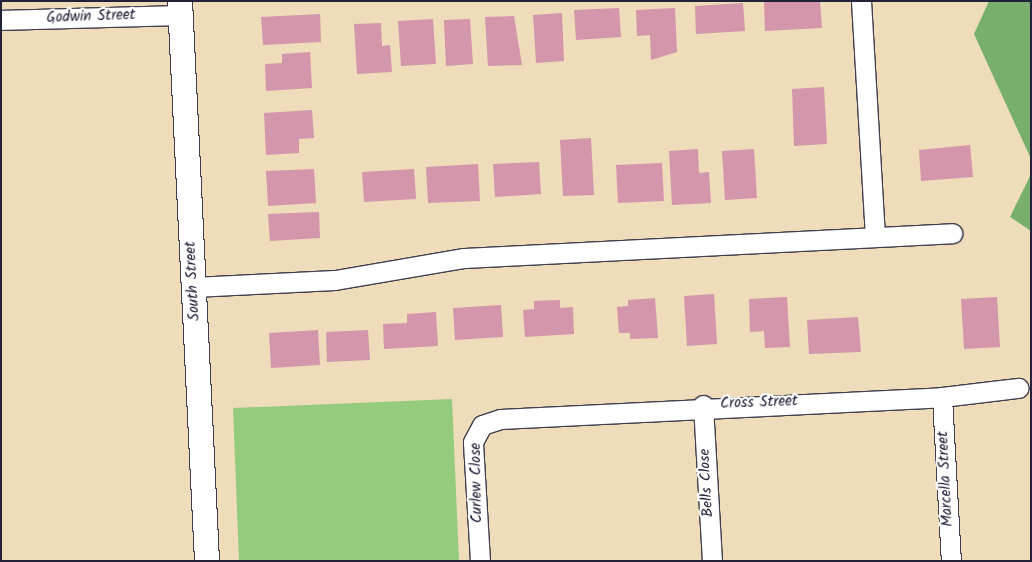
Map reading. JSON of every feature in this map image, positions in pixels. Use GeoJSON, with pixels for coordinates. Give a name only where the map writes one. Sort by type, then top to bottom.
{"type":"FeatureCollection","features":[{"type":"Feature","properties":{"kind":"street"},"geometry":{"type":"LineString","coordinates":[[861,1],[875,237]]}},
{"type":"Feature","properties":{"kind":"street","name":"Godwin Street"},"geometry":{"type":"LineString","coordinates":[[1,20],[180,8]]}},
{"type":"Feature","properties":{"kind":"street","name":"South Street"},"geometry":{"type":"LineString","coordinates":[[180,8],[207,561]]}},
{"type":"Feature","properties":{"kind":"street"},"geometry":{"type":"LineString","coordinates":[[193,287],[335,280],[464,258],[952,233]]}},
{"type":"Feature","properties":{"kind":"street","name":"Cross Street"},"geometry":{"type":"LineString","coordinates":[[500,419],[703,406],[942,397],[1018,388]]}},
{"type":"Feature","properties":{"kind":"street","name":"Marcella Street"},"geometry":{"type":"LineString","coordinates":[[942,397],[951,561]]}},
{"type":"Feature","properties":{"kind":"street","name":"Bells Close"},"geometry":{"type":"LineString","coordinates":[[703,406],[712,561]]}},
{"type":"Feature","properties":{"kind":"street","name":"Curlew Close"},"geometry":{"type":"LineString","coordinates":[[480,561],[473,442],[482,425],[500,419]]}},
{"type":"Feature","properties":{"kind":"green space"},"geometry":{"type":"Polygon","coordinates":[[[989,1],[1031,1],[1031,159],[974,34],[989,1]]]}},
{"type":"Feature","properties":{"kind":"green space"},"geometry":{"type":"Polygon","coordinates":[[[1031,174],[1031,231],[1010,217],[1031,174]]]}},
{"type":"Feature","properties":{"kind":"green space"},"geometry":{"type":"Polygon","coordinates":[[[452,399],[459,561],[239,561],[233,408],[452,399]]]}},
{"type":"Feature","properties":{"kind":"building"},"geometry":{"type":"Polygon","coordinates":[[[764,1],[820,1],[822,28],[765,31],[764,1]]]}},
{"type":"Feature","properties":{"kind":"building"},"geometry":{"type":"Polygon","coordinates":[[[743,3],[745,31],[696,34],[695,6],[743,3]]]}},
{"type":"Feature","properties":{"kind":"building"},"geometry":{"type":"Polygon","coordinates":[[[619,8],[621,37],[576,40],[574,10],[619,8]]]}},
{"type":"Feature","properties":{"kind":"building"},"geometry":{"type":"Polygon","coordinates":[[[675,8],[677,52],[651,60],[650,35],[637,36],[636,10],[675,8]]]}},
{"type":"Feature","properties":{"kind":"building"},"geometry":{"type":"Polygon","coordinates":[[[562,13],[564,61],[536,63],[533,15],[562,13]]]}},
{"type":"Feature","properties":{"kind":"building"},"geometry":{"type":"Polygon","coordinates":[[[320,14],[321,42],[263,45],[261,17],[320,14]]]}},
{"type":"Feature","properties":{"kind":"building"},"geometry":{"type":"Polygon","coordinates":[[[514,16],[522,65],[488,66],[485,17],[514,16]]]}},
{"type":"Feature","properties":{"kind":"building"},"geometry":{"type":"Polygon","coordinates":[[[433,19],[436,64],[401,66],[398,21],[433,19]]]}},
{"type":"Feature","properties":{"kind":"building"},"geometry":{"type":"Polygon","coordinates":[[[470,19],[473,64],[446,66],[444,20],[470,19]]]}},
{"type":"Feature","properties":{"kind":"building"},"geometry":{"type":"Polygon","coordinates":[[[381,23],[382,46],[390,45],[392,72],[357,74],[354,24],[381,23]]]}},
{"type":"Feature","properties":{"kind":"building"},"geometry":{"type":"Polygon","coordinates":[[[310,52],[312,88],[266,91],[265,64],[282,63],[282,54],[310,52]]]}},
{"type":"Feature","properties":{"kind":"building"},"geometry":{"type":"Polygon","coordinates":[[[824,87],[827,144],[794,146],[792,89],[824,87]]]}},
{"type":"Feature","properties":{"kind":"building"},"geometry":{"type":"Polygon","coordinates":[[[312,110],[314,138],[299,139],[299,153],[266,155],[264,113],[312,110]]]}},
{"type":"Feature","properties":{"kind":"building"},"geometry":{"type":"Polygon","coordinates":[[[591,138],[594,195],[563,196],[560,140],[591,138]]]}},
{"type":"Feature","properties":{"kind":"building"},"geometry":{"type":"Polygon","coordinates":[[[970,145],[973,177],[921,181],[919,150],[970,145]]]}},
{"type":"Feature","properties":{"kind":"building"},"geometry":{"type":"Polygon","coordinates":[[[698,149],[699,173],[709,172],[711,203],[672,205],[669,151],[698,149]]]}},
{"type":"Feature","properties":{"kind":"building"},"geometry":{"type":"Polygon","coordinates":[[[754,149],[757,198],[725,200],[722,151],[754,149]]]}},
{"type":"Feature","properties":{"kind":"building"},"geometry":{"type":"Polygon","coordinates":[[[539,162],[541,194],[495,197],[493,164],[539,162]]]}},
{"type":"Feature","properties":{"kind":"building"},"geometry":{"type":"Polygon","coordinates":[[[662,163],[664,201],[618,203],[616,165],[662,163]]]}},
{"type":"Feature","properties":{"kind":"building"},"geometry":{"type":"Polygon","coordinates":[[[478,164],[480,201],[428,203],[426,167],[478,164]]]}},
{"type":"Feature","properties":{"kind":"building"},"geometry":{"type":"Polygon","coordinates":[[[314,169],[316,203],[268,206],[266,171],[314,169]]]}},
{"type":"Feature","properties":{"kind":"building"},"geometry":{"type":"Polygon","coordinates":[[[414,169],[416,199],[364,202],[362,172],[414,169]]]}},
{"type":"Feature","properties":{"kind":"building"},"geometry":{"type":"Polygon","coordinates":[[[319,212],[320,238],[270,241],[268,214],[319,212]]]}},
{"type":"Feature","properties":{"kind":"building"},"geometry":{"type":"Polygon","coordinates":[[[714,294],[717,344],[687,346],[684,296],[714,294]]]}},
{"type":"Feature","properties":{"kind":"building"},"geometry":{"type":"Polygon","coordinates":[[[787,297],[790,347],[765,348],[764,331],[750,332],[749,299],[787,297]]]}},
{"type":"Feature","properties":{"kind":"building"},"geometry":{"type":"Polygon","coordinates":[[[997,297],[1000,347],[964,349],[961,299],[997,297]]]}},
{"type":"Feature","properties":{"kind":"building"},"geometry":{"type":"Polygon","coordinates":[[[655,298],[658,338],[630,339],[630,333],[619,333],[617,307],[628,306],[628,300],[655,298]]]}},
{"type":"Feature","properties":{"kind":"building"},"geometry":{"type":"Polygon","coordinates":[[[560,300],[560,308],[573,307],[574,334],[525,337],[523,310],[534,309],[534,301],[560,300]]]}},
{"type":"Feature","properties":{"kind":"building"},"geometry":{"type":"Polygon","coordinates":[[[501,305],[503,337],[455,340],[453,308],[501,305]]]}},
{"type":"Feature","properties":{"kind":"building"},"geometry":{"type":"Polygon","coordinates":[[[436,312],[438,346],[384,349],[383,324],[407,323],[407,314],[436,312]]]}},
{"type":"Feature","properties":{"kind":"building"},"geometry":{"type":"Polygon","coordinates":[[[858,317],[861,352],[809,354],[807,320],[858,317]]]}},
{"type":"Feature","properties":{"kind":"building"},"geometry":{"type":"Polygon","coordinates":[[[318,330],[320,365],[271,368],[269,333],[318,330]]]}},
{"type":"Feature","properties":{"kind":"building"},"geometry":{"type":"Polygon","coordinates":[[[368,330],[370,360],[327,362],[326,332],[368,330]]]}}]}
